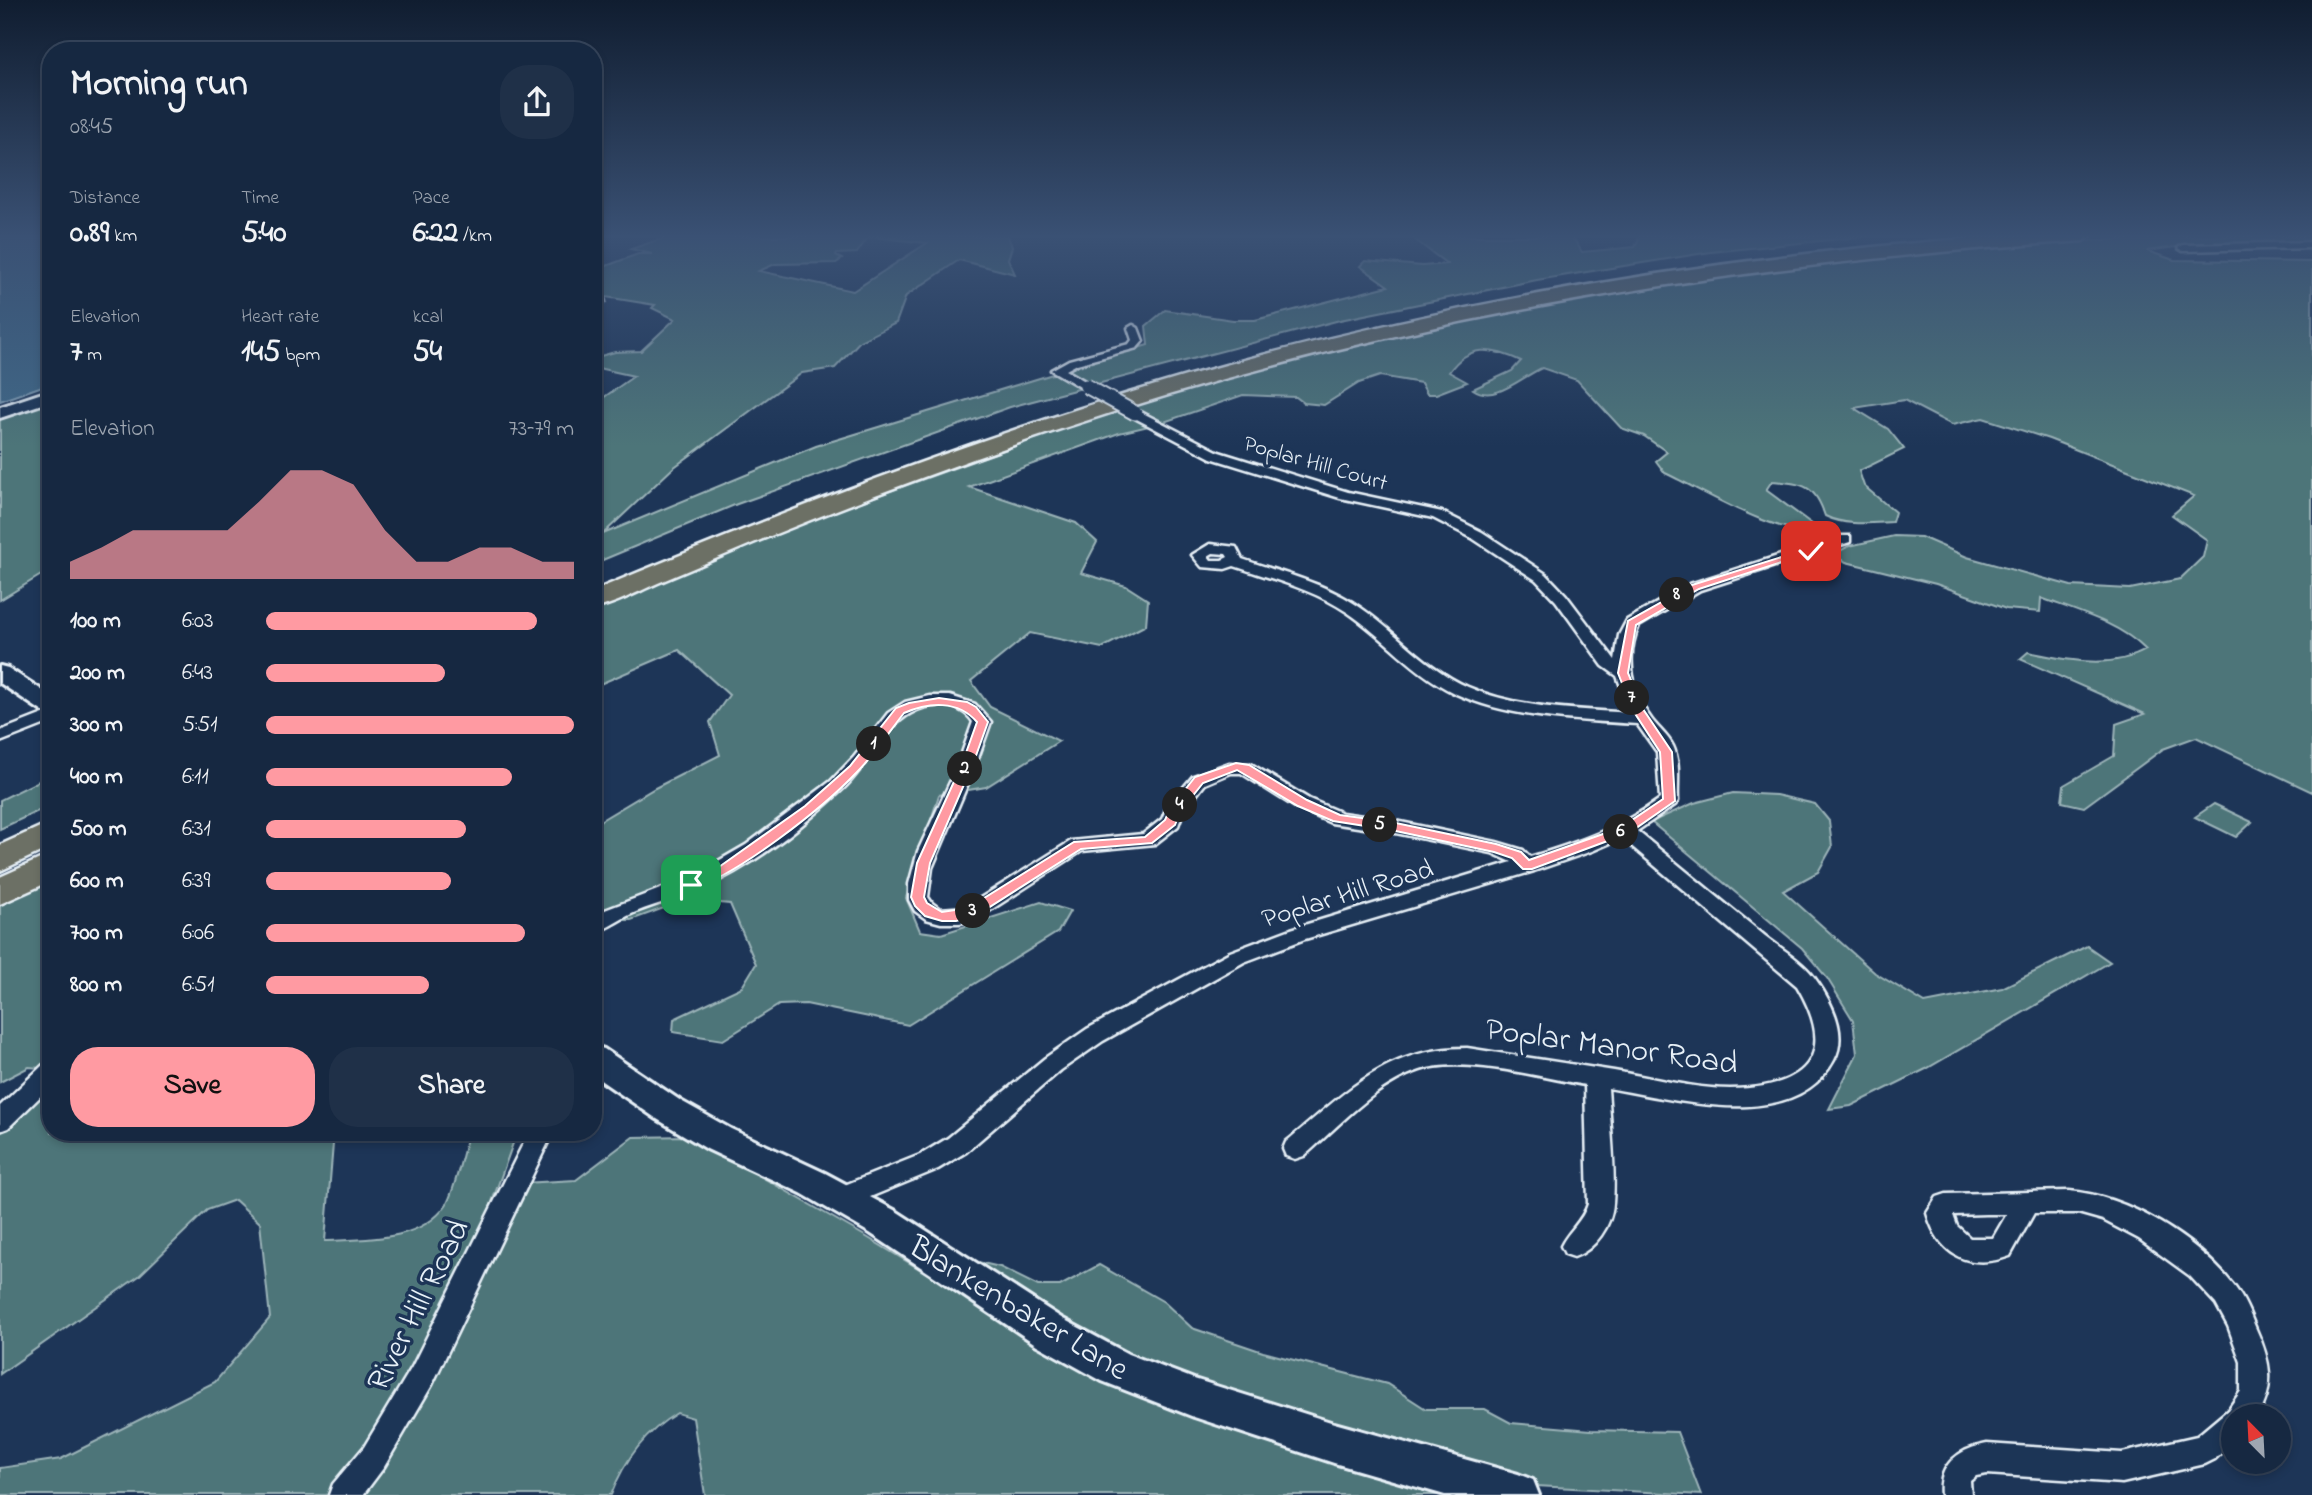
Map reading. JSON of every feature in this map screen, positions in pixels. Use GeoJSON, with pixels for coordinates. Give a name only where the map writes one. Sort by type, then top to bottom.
{"type":"FeatureCollection","features":[{"type":"Feature","properties":{"kind":"highway"},"geometry":{"type":"LineString","coordinates":[[755,512],[861,472],[1042,410],[1194,365],[1344,327],[1442,306]]}},
{"type":"Feature","properties":{"kind":"highway"},"geometry":{"type":"LineString","coordinates":[[602,597],[769,527],[969,452],[1172,386],[1347,340],[1503,306]]}},
{"type":"Feature","properties":{"kind":"highway"},"geometry":{"type":"LineString","coordinates":[[0,859],[42,838]]}},
{"type":"Feature","properties":{"kind":"highway"},"geometry":{"type":"LineString","coordinates":[[0,892],[42,871]]}},
{"type":"Feature","properties":{"kind":"street","name":"Poplar Hill Court"},"geometry":{"type":"LineString","coordinates":[[1133,328],[1138,341],[1133,346],[1073,362],[1057,370],[1215,455],[1345,495],[1437,515],[1477,535],[1541,577],[1561,598],[1609,663],[1623,673]]}},
{"type":"Feature","properties":{"kind":"street"},"geometry":{"type":"LineString","coordinates":[[0,413],[42,398]]}},
{"type":"Feature","properties":{"kind":"street"},"geometry":{"type":"LineString","coordinates":[[1623,673],[1629,628],[1653,608],[1695,587],[1845,539]]}},
{"type":"Feature","properties":{"kind":"street"},"geometry":{"type":"LineString","coordinates":[[1234,561],[1316,590],[1352,608],[1441,679],[1480,698],[1515,706],[1643,719]]}},
{"type":"Feature","properties":{"kind":"street"},"geometry":{"type":"LineString","coordinates":[[0,673],[42,701]]}},
{"type":"Feature","properties":{"kind":"street","name":"Poplar Hill Road"},"geometry":{"type":"LineString","coordinates":[[841,1198],[929,1163],[957,1145],[1052,1064],[1095,1035],[1237,957],[1298,934],[1527,866],[1625,831],[1669,801],[1666,752],[1643,719],[1623,673]]}},
{"type":"Feature","properties":{"kind":"street"},"geometry":{"type":"LineString","coordinates":[[602,921],[638,902],[691,885],[723,870],[809,808],[854,769],[900,711],[913,705],[939,701],[972,709],[982,722],[967,764],[923,863],[918,897],[922,906],[930,913],[956,917],[973,912],[1079,845],[1148,840],[1171,822],[1174,811],[1199,780],[1236,766],[1245,768],[1302,803],[1338,818],[1496,848],[1516,855],[1527,866]]}},
{"type":"Feature","properties":{"kind":"street"},"geometry":{"type":"LineString","coordinates":[[0,737],[42,720]]}},
{"type":"Feature","properties":{"kind":"street","name":"Poplar Manor Road"},"geometry":{"type":"LineString","coordinates":[[1295,1149],[1391,1073],[1430,1059],[1467,1056],[1727,1098],[1756,1098],[1799,1087],[1816,1072],[1826,1056],[1830,1035],[1819,1000],[1805,981],[1625,831]]}},
{"type":"Feature","properties":{"kind":"street","name":"Blankenbaker Lane"},"geometry":{"type":"LineString","coordinates":[[602,1069],[719,1139],[841,1198],[959,1269],[1050,1332],[1116,1368],[1194,1398],[1334,1443],[1518,1495]]}},
{"type":"Feature","properties":{"kind":"street"},"geometry":{"type":"LineString","coordinates":[[1574,1246],[1594,1226],[1601,1204],[1596,1077]]}},
{"type":"Feature","properties":{"kind":"street"},"geometry":{"type":"LineString","coordinates":[[0,1121],[42,1080]]}},
{"type":"Feature","properties":{"kind":"street","name":"River Hill Road"},"geometry":{"type":"LineString","coordinates":[[344,1495],[374,1457],[422,1376],[536,1141]]}},
{"type":"Feature","properties":{"kind":"street"},"geometry":{"type":"LineString","coordinates":[[2027,1203],[2066,1200],[2095,1206],[2137,1223],[2180,1252],[2225,1295],[2254,1356],[2258,1380],[2251,1404]]}},
{"type":"Feature","properties":{"kind":"street"},"geometry":{"type":"LineString","coordinates":[[1956,1495],[1954,1483],[1962,1467],[1973,1461],[1987,1459],[2122,1468],[2206,1449],[2221,1434]]}},
{"type":"Feature","properties":{"kind":"green space"},"geometry":{"type":"Polygon","coordinates":[[[654,306],[902,306],[896,323],[860,341],[835,368],[802,373],[673,468],[603,534],[816,446],[1148,345],[1146,326],[1165,310],[1233,320],[1255,320],[1311,306],[1410,306],[1340,320],[1010,407],[737,504],[602,560],[602,399],[634,376],[602,369],[602,356],[641,351],[675,319],[652,308],[654,306]]]}},
{"type":"Feature","properties":{"kind":"green space"},"geometry":{"type":"Polygon","coordinates":[[[1523,306],[2312,306],[2312,792],[2196,737],[2163,749],[2084,807],[2062,802],[2064,785],[2114,756],[2116,724],[2145,714],[2020,659],[2028,652],[2103,662],[2118,660],[2146,650],[2111,625],[2041,598],[2040,612],[2006,609],[1936,584],[1846,562],[1834,554],[1849,546],[1894,536],[1921,537],[1967,557],[2071,586],[2130,589],[2180,579],[2203,557],[2207,540],[2172,515],[2194,496],[2049,439],[1983,418],[1952,425],[1904,400],[1854,408],[1888,429],[1904,449],[1859,471],[1864,486],[1895,512],[1892,522],[1858,523],[1833,519],[1825,516],[1817,497],[1806,488],[1772,481],[1766,490],[1820,530],[1804,531],[1742,511],[1665,473],[1656,461],[1667,452],[1644,436],[1621,428],[1577,380],[1542,368],[1499,391],[1481,393],[1473,389],[1512,371],[1521,361],[1491,351],[1473,352],[1465,356],[1449,372],[1467,382],[1436,394],[1427,394],[1421,383],[1380,376],[1359,383],[1324,405],[1304,403],[1296,397],[1243,395],[1161,423],[1127,405],[1373,339],[1523,306]]]}},
{"type":"Feature","properties":{"kind":"green space"},"geometry":{"type":"Polygon","coordinates":[[[42,401],[42,574],[0,600],[0,416],[42,401]]]}},
{"type":"Feature","properties":{"kind":"green space"},"geometry":{"type":"Polygon","coordinates":[[[1117,409],[1149,426],[1119,433],[969,487],[1076,523],[1097,542],[1081,573],[1126,586],[1148,600],[1146,625],[1102,648],[1030,633],[971,681],[990,707],[1059,741],[986,787],[939,795],[906,898],[920,931],[941,934],[1041,902],[1070,911],[1058,932],[908,1025],[806,1004],[779,1005],[723,1040],[673,1032],[674,1019],[742,987],[756,964],[730,904],[686,900],[631,920],[602,920],[602,820],[655,788],[720,755],[710,722],[729,695],[679,650],[602,683],[602,605],[739,546],[1117,409]]]}},
{"type":"Feature","properties":{"kind":"green space"},"geometry":{"type":"Polygon","coordinates":[[[42,779],[42,809],[0,829],[0,800],[42,779]]]}},
{"type":"Feature","properties":{"kind":"green space"},"geometry":{"type":"Polygon","coordinates":[[[1733,793],[1776,795],[1815,804],[1829,821],[1832,847],[1818,872],[1783,891],[1875,973],[1925,1003],[2002,988],[2087,946],[2110,962],[1926,1069],[1851,1106],[1829,1109],[1857,1054],[1853,1020],[1827,978],[1802,948],[1651,822],[1694,803],[1733,793]]]}},
{"type":"Feature","properties":{"kind":"green space"},"geometry":{"type":"Polygon","coordinates":[[[2214,804],[2252,822],[2236,837],[2195,817],[2214,804]]]}},
{"type":"Feature","properties":{"kind":"green space"},"geometry":{"type":"Polygon","coordinates":[[[42,883],[42,1068],[29,1067],[0,1082],[0,905],[42,883]]]}},
{"type":"Feature","properties":{"kind":"green space"},"geometry":{"type":"Polygon","coordinates":[[[42,1091],[42,1141],[333,1141],[325,1241],[391,1236],[422,1226],[446,1205],[467,1141],[514,1141],[478,1241],[378,1430],[327,1495],[0,1495],[0,1468],[61,1459],[215,1382],[270,1318],[260,1223],[235,1200],[207,1210],[139,1276],[0,1374],[0,1129],[42,1091]]]}},
{"type":"Feature","properties":{"kind":"green space"},"geometry":{"type":"Polygon","coordinates":[[[690,1136],[865,1236],[1020,1330],[1158,1400],[1390,1480],[1444,1495],[705,1495],[693,1418],[677,1413],[645,1438],[629,1459],[611,1495],[354,1495],[523,1183],[576,1180],[633,1137],[690,1136]]]}},
{"type":"Feature","properties":{"kind":"green space"},"geometry":{"type":"Polygon","coordinates":[[[969,1260],[1000,1267],[1038,1286],[1060,1286],[1099,1265],[1164,1302],[1192,1328],[1263,1352],[1387,1384],[1426,1409],[1485,1409],[1511,1423],[1591,1430],[1677,1432],[1701,1495],[1536,1486],[1368,1439],[1097,1346],[969,1260]]]}},
{"type":"Feature","properties":{"kind":"water"},"geometry":{"type":"Polygon","coordinates":[[[0,306],[42,306],[42,386],[0,401],[0,306]]]}},
{"type":"Feature","properties":{"kind":"route"},"geometry":{"type":"LineString","coordinates":[[691,885],[723,870],[809,808],[854,769],[900,711],[913,705],[939,701],[972,709],[982,722],[967,764],[923,863],[918,897],[922,906],[930,913],[956,917],[973,912],[1079,845],[1137,843],[1148,840],[1158,835],[1171,822],[1174,811],[1199,780],[1236,766],[1245,768],[1302,803],[1338,818],[1496,848],[1516,855],[1527,866],[1625,831],[1669,801],[1664,746],[1637,709],[1623,673],[1632,623],[1653,608],[1695,587],[1811,551]]}}]}
